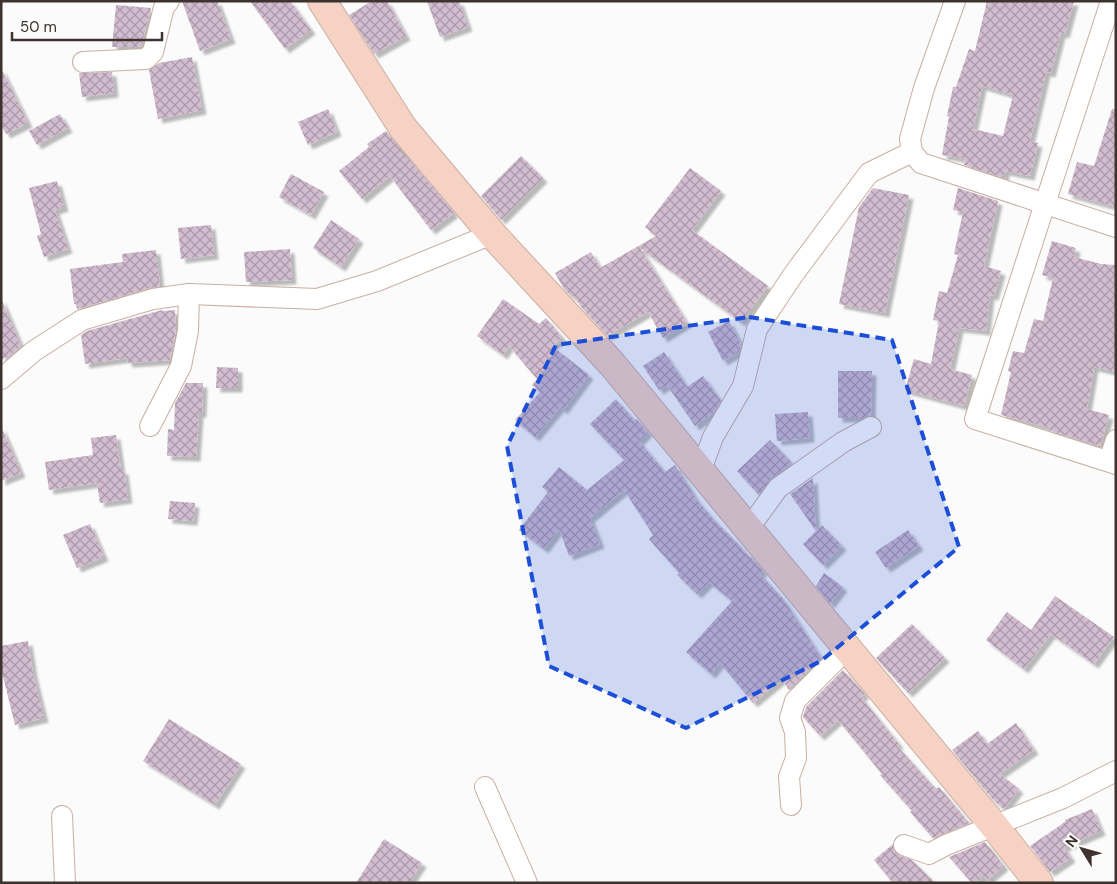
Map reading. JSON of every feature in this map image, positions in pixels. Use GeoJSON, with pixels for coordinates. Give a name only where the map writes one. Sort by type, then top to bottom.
{"type":"FeatureCollection","features":[{"type":"Feature","properties":{"kind":"street"},"geometry":{"type":"LineString","coordinates":[[322,1],[403,128],[492,234],[612,364],[701,470],[995,827],[1033,880]]}},
{"type":"Feature","properties":{"kind":"street"},"geometry":{"type":"LineString","coordinates":[[955,1],[924,88],[910,139],[912,152],[921,163],[1044,205],[1116,227]]}},
{"type":"Feature","properties":{"kind":"street"},"geometry":{"type":"LineString","coordinates":[[1111,1],[974,419],[1112,463],[1116,440]]}},
{"type":"Feature","properties":{"kind":"street"},"geometry":{"type":"LineString","coordinates":[[83,62],[146,59],[154,52],[162,3]]}},
{"type":"Feature","properties":{"kind":"street"},"geometry":{"type":"LineString","coordinates":[[701,470],[713,438],[744,386],[758,329],[793,275],[869,173],[912,152]]}},
{"type":"Feature","properties":{"kind":"street"},"geometry":{"type":"LineString","coordinates":[[1,379],[34,351],[82,320],[153,299],[190,294],[317,299],[377,281],[492,234]]}},
{"type":"Feature","properties":{"kind":"street"},"geometry":{"type":"LineString","coordinates":[[150,426],[181,366],[188,331],[190,294]]}},
{"type":"Feature","properties":{"kind":"street"},"geometry":{"type":"LineString","coordinates":[[749,528],[778,488],[843,442],[871,427]]}},
{"type":"Feature","properties":{"kind":"street"},"geometry":{"type":"LineString","coordinates":[[791,805],[789,777],[796,758],[795,732],[790,718],[795,700],[848,648]]}},
{"type":"Feature","properties":{"kind":"street"},"geometry":{"type":"LineString","coordinates":[[904,845],[928,854],[1063,798],[1116,772]]}},
{"type":"Feature","properties":{"kind":"street"},"geometry":{"type":"LineString","coordinates":[[485,787],[527,883]]}},
{"type":"Feature","properties":{"kind":"street"},"geometry":{"type":"LineString","coordinates":[[62,816],[65,883]]}},
{"type":"Feature","properties":{"kind":"highlighted area"},"geometry":{"type":"Polygon","coordinates":[[[749,317],[892,340],[959,547],[821,661],[686,728],[549,666],[507,446],[556,345],[749,317]]]}},
{"type":"Feature","properties":{"kind":"building"},"geometry":{"type":"Polygon","coordinates":[[[182,1],[217,1],[231,39],[200,51],[182,1]]]}},
{"type":"Feature","properties":{"kind":"building"},"geometry":{"type":"Polygon","coordinates":[[[250,1],[290,1],[311,30],[285,49],[250,1]]]}},
{"type":"Feature","properties":{"kind":"building"},"geometry":{"type":"Polygon","coordinates":[[[372,1],[387,1],[406,36],[374,54],[349,15],[372,1]]]}},
{"type":"Feature","properties":{"kind":"building"},"geometry":{"type":"Polygon","coordinates":[[[427,1],[459,1],[468,27],[440,37],[427,1]]]}},
{"type":"Feature","properties":{"kind":"building"},"geometry":{"type":"Polygon","coordinates":[[[987,1],[1074,1],[1065,34],[1061,33],[1051,73],[1046,72],[1030,141],[1038,143],[1030,176],[1005,171],[1004,178],[964,165],[965,159],[942,155],[953,87],[956,87],[969,49],[975,51],[987,1]],[[982,86],[973,129],[1003,136],[1013,95],[982,86]]]}},
{"type":"Feature","properties":{"kind":"building"},"geometry":{"type":"Polygon","coordinates":[[[116,5],[151,8],[141,47],[112,47],[116,5]]]}},
{"type":"Feature","properties":{"kind":"building"},"geometry":{"type":"Polygon","coordinates":[[[192,57],[202,110],[158,119],[149,70],[159,63],[192,57]]]}},
{"type":"Feature","properties":{"kind":"building"},"geometry":{"type":"Polygon","coordinates":[[[1,68],[28,123],[6,134],[1,125],[1,68]]]}},
{"type":"Feature","properties":{"kind":"building"},"geometry":{"type":"Polygon","coordinates":[[[112,72],[114,93],[82,97],[79,73],[112,72]]]}},
{"type":"Feature","properties":{"kind":"building"},"geometry":{"type":"Polygon","coordinates":[[[328,109],[337,132],[308,145],[298,122],[328,109]]]}},
{"type":"Feature","properties":{"kind":"building"},"geometry":{"type":"Polygon","coordinates":[[[1112,109],[1116,109],[1116,207],[1068,194],[1077,162],[1094,166],[1112,109]]]}},
{"type":"Feature","properties":{"kind":"building"},"geometry":{"type":"Polygon","coordinates":[[[60,114],[68,128],[37,145],[29,131],[60,114]]]}},
{"type":"Feature","properties":{"kind":"building"},"geometry":{"type":"Polygon","coordinates":[[[386,131],[454,213],[431,230],[390,176],[362,199],[339,171],[369,147],[367,144],[386,131]]]}},
{"type":"Feature","properties":{"kind":"building"},"geometry":{"type":"Polygon","coordinates":[[[521,156],[543,178],[501,220],[481,196],[521,156]]]}},
{"type":"Feature","properties":{"kind":"building"},"geometry":{"type":"Polygon","coordinates":[[[690,168],[721,191],[692,230],[768,286],[741,322],[640,248],[687,323],[663,338],[648,312],[607,336],[581,307],[574,296],[572,297],[564,289],[555,273],[591,252],[600,268],[656,236],[645,227],[690,168]]]}},
{"type":"Feature","properties":{"kind":"building"},"geometry":{"type":"Polygon","coordinates":[[[291,174],[324,192],[311,215],[279,197],[291,174]]]}},
{"type":"Feature","properties":{"kind":"building"},"geometry":{"type":"Polygon","coordinates":[[[57,181],[64,207],[55,210],[68,249],[44,257],[37,236],[41,234],[29,188],[57,181]]]}},
{"type":"Feature","properties":{"kind":"building"},"geometry":{"type":"Polygon","coordinates":[[[873,188],[909,195],[885,313],[839,304],[859,207],[873,188]]]}},
{"type":"Feature","properties":{"kind":"building"},"geometry":{"type":"Polygon","coordinates":[[[958,188],[998,201],[984,266],[1001,271],[994,296],[990,295],[986,331],[959,328],[950,369],[972,375],[964,406],[905,390],[914,359],[931,364],[939,321],[933,320],[939,291],[947,293],[958,255],[954,254],[963,212],[953,210],[958,188]]]}},
{"type":"Feature","properties":{"kind":"building"},"geometry":{"type":"Polygon","coordinates":[[[331,220],[359,239],[341,267],[313,248],[331,220]]]}},
{"type":"Feature","properties":{"kind":"building"},"geometry":{"type":"Polygon","coordinates":[[[211,225],[214,255],[181,259],[178,228],[211,225]]]}},
{"type":"Feature","properties":{"kind":"building"},"geometry":{"type":"Polygon","coordinates":[[[1052,241],[1076,248],[1074,257],[1101,264],[1116,265],[1116,372],[1094,367],[1087,409],[1109,415],[1100,446],[1049,430],[1050,428],[1001,415],[1011,372],[1008,371],[1013,351],[1024,353],[1034,319],[1043,321],[1053,278],[1042,275],[1052,241]]]}},
{"type":"Feature","properties":{"kind":"building"},"geometry":{"type":"Polygon","coordinates":[[[290,249],[292,280],[246,282],[244,252],[290,249]]]}},
{"type":"Feature","properties":{"kind":"building"},"geometry":{"type":"Polygon","coordinates":[[[156,250],[160,286],[77,309],[76,304],[74,304],[70,269],[123,262],[122,254],[156,250]]]}},
{"type":"Feature","properties":{"kind":"building"},"geometry":{"type":"Polygon","coordinates":[[[1,298],[21,346],[1,360],[1,298]]]}},
{"type":"Feature","properties":{"kind":"building"},"geometry":{"type":"Polygon","coordinates":[[[503,299],[539,324],[546,318],[562,337],[552,346],[589,375],[563,410],[560,407],[535,437],[515,420],[540,392],[532,385],[537,379],[509,346],[503,355],[477,336],[503,299]]]}},
{"type":"Feature","properties":{"kind":"building"},"geometry":{"type":"Polygon","coordinates":[[[162,310],[175,310],[176,330],[170,360],[128,363],[127,358],[85,364],[81,335],[87,331],[162,310]]]}},
{"type":"Feature","properties":{"kind":"building"},"geometry":{"type":"Polygon","coordinates":[[[729,321],[741,344],[739,352],[723,361],[708,332],[729,321]]]}},
{"type":"Feature","properties":{"kind":"building"},"geometry":{"type":"Polygon","coordinates":[[[664,352],[687,387],[703,376],[721,401],[713,413],[695,426],[667,385],[659,390],[643,366],[664,352]]]}},
{"type":"Feature","properties":{"kind":"building"},"geometry":{"type":"Polygon","coordinates":[[[217,367],[238,368],[238,388],[216,388],[217,367]]]}},
{"type":"Feature","properties":{"kind":"building"},"geometry":{"type":"Polygon","coordinates":[[[838,371],[872,371],[871,415],[863,418],[838,418],[838,371]]]}},
{"type":"Feature","properties":{"kind":"building"},"geometry":{"type":"Polygon","coordinates":[[[186,383],[203,383],[202,413],[199,413],[196,457],[167,456],[168,429],[174,430],[175,403],[186,383]]]}},
{"type":"Feature","properties":{"kind":"building"},"geometry":{"type":"Polygon","coordinates":[[[616,399],[634,420],[637,419],[648,432],[639,441],[665,472],[675,465],[697,500],[763,571],[760,574],[784,600],[821,658],[789,690],[782,679],[753,703],[720,663],[711,674],[686,652],[732,601],[709,582],[697,594],[677,575],[679,573],[649,539],[653,535],[624,490],[590,518],[600,544],[569,556],[559,529],[544,549],[519,530],[548,492],[542,487],[559,467],[587,490],[624,460],[590,424],[616,399]]]}},
{"type":"Feature","properties":{"kind":"building"},"geometry":{"type":"Polygon","coordinates":[[[808,412],[810,438],[777,441],[775,414],[808,412]]]}},
{"type":"Feature","properties":{"kind":"building"},"geometry":{"type":"Polygon","coordinates":[[[1,426],[21,473],[1,481],[1,426]]]}},
{"type":"Feature","properties":{"kind":"building"},"geometry":{"type":"Polygon","coordinates":[[[116,435],[121,470],[124,470],[128,499],[100,503],[97,483],[49,490],[45,462],[93,455],[91,438],[116,435]]]}},
{"type":"Feature","properties":{"kind":"building"},"geometry":{"type":"Polygon","coordinates":[[[770,440],[792,463],[771,478],[759,495],[737,471],[770,440]]]}},
{"type":"Feature","properties":{"kind":"building"},"geometry":{"type":"Polygon","coordinates":[[[813,478],[816,531],[790,494],[813,478]]]}},
{"type":"Feature","properties":{"kind":"building"},"geometry":{"type":"Polygon","coordinates":[[[170,501],[195,503],[193,521],[168,519],[170,501]]]}},
{"type":"Feature","properties":{"kind":"building"},"geometry":{"type":"Polygon","coordinates":[[[90,524],[104,557],[77,568],[63,535],[90,524]]]}},
{"type":"Feature","properties":{"kind":"building"},"geometry":{"type":"Polygon","coordinates":[[[822,525],[842,546],[823,565],[803,544],[822,525]]]}},
{"type":"Feature","properties":{"kind":"building"},"geometry":{"type":"Polygon","coordinates":[[[908,530],[919,546],[886,568],[875,552],[908,530]]]}},
{"type":"Feature","properties":{"kind":"building"},"geometry":{"type":"Polygon","coordinates":[[[824,573],[843,587],[830,604],[816,586],[824,573]]]}},
{"type":"Feature","properties":{"kind":"building"},"geometry":{"type":"Polygon","coordinates":[[[1055,596],[1114,637],[1094,664],[1051,634],[1024,669],[986,640],[1007,612],[1031,630],[1055,596]]]}},
{"type":"Feature","properties":{"kind":"building"},"geometry":{"type":"Polygon","coordinates":[[[912,624],[945,658],[908,693],[876,658],[912,624]]]}},
{"type":"Feature","properties":{"kind":"building"},"geometry":{"type":"Polygon","coordinates":[[[28,641],[33,673],[44,718],[15,725],[1,668],[1,646],[28,641]]]}},
{"type":"Feature","properties":{"kind":"building"},"geometry":{"type":"Polygon","coordinates":[[[843,670],[865,694],[861,697],[899,744],[897,746],[936,789],[939,787],[969,823],[933,838],[880,775],[882,774],[838,720],[820,736],[803,717],[806,707],[843,670]]]}},
{"type":"Feature","properties":{"kind":"building"},"geometry":{"type":"Polygon","coordinates":[[[169,719],[241,764],[215,805],[143,761],[169,719]]]}},
{"type":"Feature","properties":{"kind":"building"},"geometry":{"type":"Polygon","coordinates":[[[1016,723],[1034,750],[1000,774],[1019,789],[1004,809],[994,801],[952,750],[978,731],[987,744],[1016,723]]]}},
{"type":"Feature","properties":{"kind":"building"},"geometry":{"type":"Polygon","coordinates":[[[1092,809],[1101,831],[1064,847],[1071,858],[1050,872],[1030,846],[1065,822],[1065,820],[1092,809]]]}},
{"type":"Feature","properties":{"kind":"building"},"geometry":{"type":"Polygon","coordinates":[[[384,839],[422,863],[409,883],[356,883],[384,839]]]}},
{"type":"Feature","properties":{"kind":"building"},"geometry":{"type":"Polygon","coordinates":[[[985,842],[1004,866],[987,880],[984,876],[975,883],[972,883],[949,857],[985,842]]]}},
{"type":"Feature","properties":{"kind":"building"},"geometry":{"type":"Polygon","coordinates":[[[893,844],[895,853],[912,860],[935,883],[893,883],[874,860],[893,844]]]}}]}
